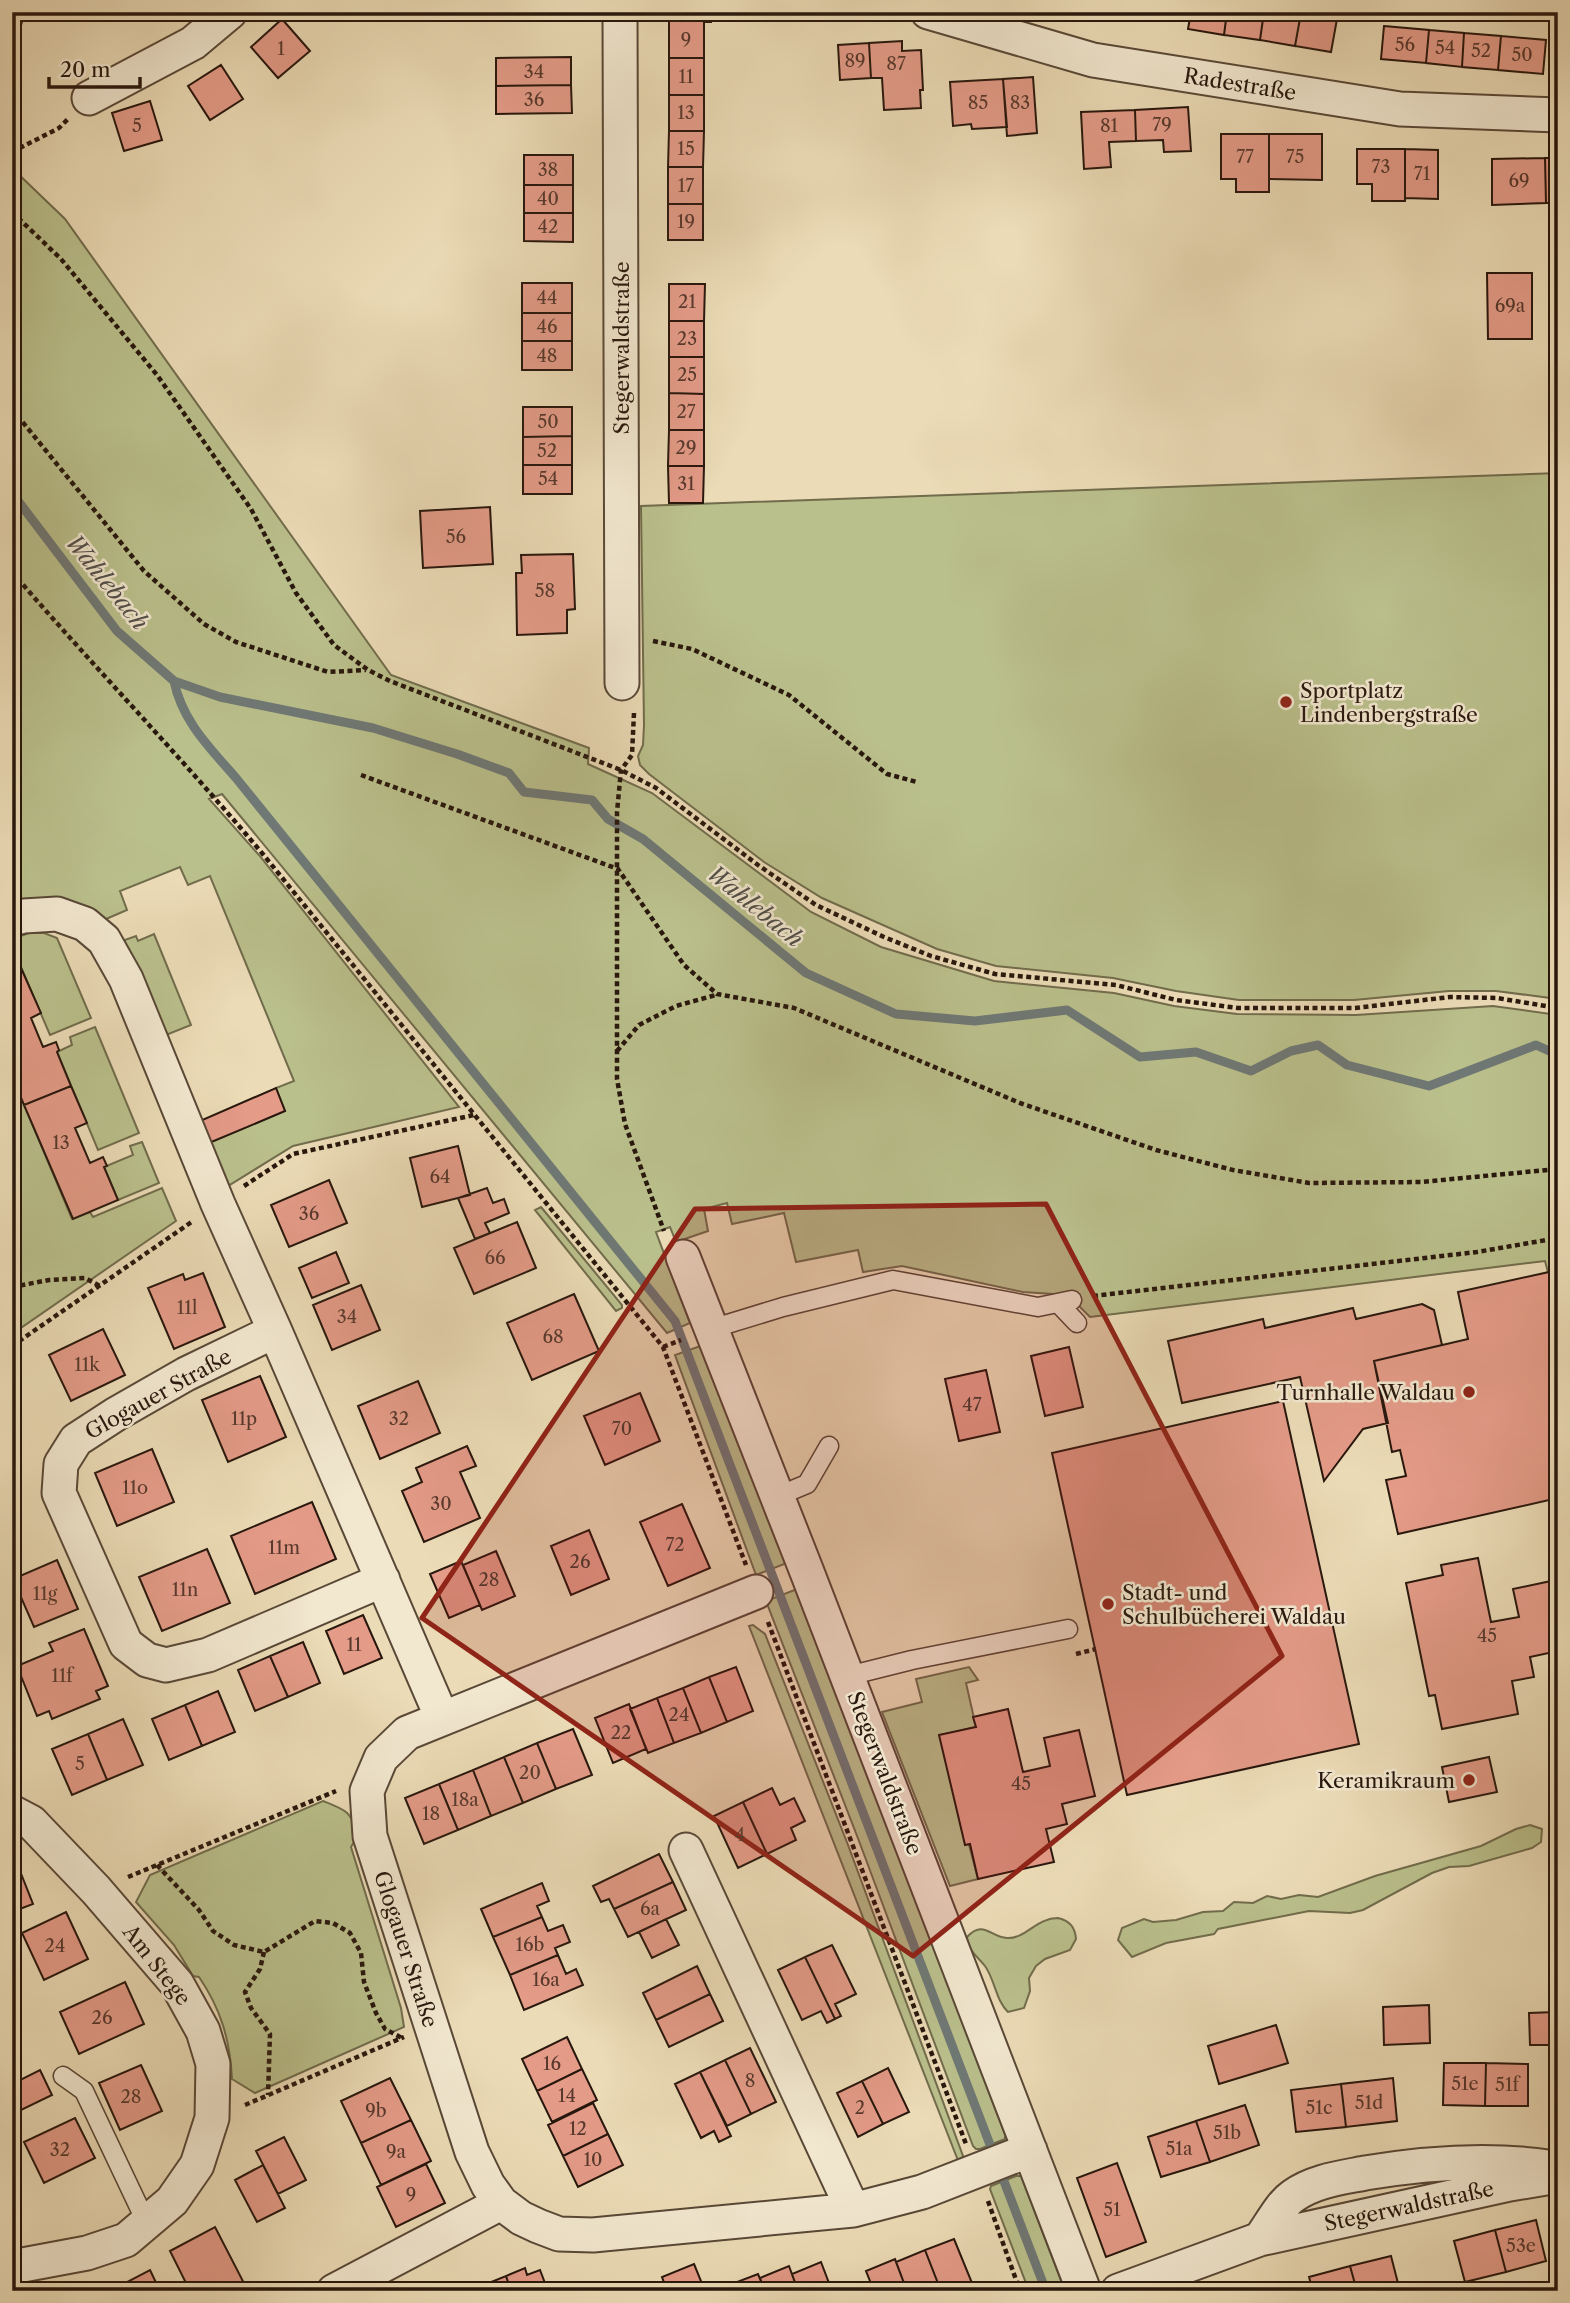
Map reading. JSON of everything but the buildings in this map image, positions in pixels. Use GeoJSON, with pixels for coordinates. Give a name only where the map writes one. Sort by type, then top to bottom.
{"type":"FeatureCollection","features":[{"type":"Feature","properties":{"kind":"street"},"geometry":{"type":"LineString","coordinates":[[89,97],[193,43],[230,12]]}},
{"type":"Feature","properties":{"kind":"street","name":"Stegerwaldstraße"},"geometry":{"type":"LineString","coordinates":[[620,12],[622,683]]}},
{"type":"Feature","properties":{"kind":"street","name":"Radestraße"},"geometry":{"type":"LineString","coordinates":[[928,12],[1093,60],[1400,109],[1558,115]]}},
{"type":"Feature","properties":{"kind":"street"},"geometry":{"type":"LineString","coordinates":[[12,919],[57,914],[85,925],[104,940],[126,979],[218,1204],[442,1718]]}},
{"type":"Feature","properties":{"kind":"street","name":"Stegerwaldstraße"},"geometry":{"type":"LineString","coordinates":[[683,1257],[848,1676],[1001,2162],[1084,2291]]}},
{"type":"Feature","properties":{"kind":"street","name":"Glogauer Straße"},"geometry":{"type":"LineString","coordinates":[[275,1331],[187,1374],[76,1440],[61,1464],[60,1493],[126,1644],[147,1660],[166,1665],[208,1655],[383,1580]]}},
{"type":"Feature","properties":{"kind":"street","name":"Glogauer Straße"},"geometry":{"type":"LineString","coordinates":[[756,1592],[407,1733],[381,1758],[367,1791],[370,1836],[416,2032],[472,2152],[500,2203],[521,2218],[559,2234],[593,2235],[853,2210],[922,2192],[1001,2162]]}},
{"type":"Feature","properties":{"kind":"street","name":"Am Stege"},"geometry":{"type":"LineString","coordinates":[[12,1812],[31,1822],[96,1890],[177,1984],[203,2031],[213,2064],[212,2118],[197,2165],[172,2201],[126,2239],[87,2253],[12,2267]]}},
{"type":"Feature","properties":{"kind":"street"},"geometry":{"type":"LineString","coordinates":[[686,1850],[853,2210]]}},
{"type":"Feature","properties":{"kind":"street","name":"Stegerwaldstraße"},"geometry":{"type":"LineString","coordinates":[[1260,2239],[1290,2198],[1310,2186],[1330,2180],[1386,2170],[1463,2162],[1502,2161],[1558,2168]]}},
{"type":"Feature","properties":{"kind":"street","name":"Stegerwaldstraße"},"geometry":{"type":"LineString","coordinates":[[1118,2291],[1260,2239],[1510,2184],[1558,2176]]}},
{"type":"Feature","properties":{"kind":"street"},"geometry":{"type":"LineString","coordinates":[[334,2291],[500,2203]]}},
{"type":"Feature","properties":{"kind":"lane"},"geometry":{"type":"LineString","coordinates":[[711,1329],[783,1307],[893,1280],[1038,1307],[1065,1301],[1077,1323]]}},
{"type":"Feature","properties":{"kind":"lane"},"geometry":{"type":"LineString","coordinates":[[778,1496],[807,1484],[829,1446]]}},
{"type":"Feature","properties":{"kind":"lane"},"geometry":{"type":"LineString","coordinates":[[848,1676],[912,1660],[1068,1629]]}},
{"type":"Feature","properties":{"kind":"lane"},"geometry":{"type":"LineString","coordinates":[[63,2076],[84,2091],[147,2224]]}},
{"type":"Feature","properties":{"kind":"path"},"geometry":{"type":"LineString","coordinates":[[12,152],[59,128],[89,97]]}},
{"type":"Feature","properties":{"kind":"path"},"geometry":{"type":"LineString","coordinates":[[12,212],[61,259],[156,375],[251,509],[304,603],[334,645],[368,670],[402,686],[621,770],[656,788],[758,865],[817,905],[931,956],[995,974],[1116,985],[1176,1000],[1238,1008],[1355,1008],[1450,998],[1497,998],[1558,1008]]}},
{"type":"Feature","properties":{"kind":"path"},"geometry":{"type":"LineString","coordinates":[[12,409],[144,571],[204,624],[236,642],[328,673],[368,670]]}},
{"type":"Feature","properties":{"kind":"path"},"geometry":{"type":"LineString","coordinates":[[12,572],[209,790],[262,853],[663,1348],[756,1592],[1001,2162],[1020,2291]]}},
{"type":"Feature","properties":{"kind":"path"},"geometry":{"type":"LineString","coordinates":[[622,634],[692,649],[789,695],[887,774],[917,782]]}},
{"type":"Feature","properties":{"kind":"path"},"geometry":{"type":"LineString","coordinates":[[622,683],[634,709],[632,755],[621,770],[617,812],[617,1079],[625,1124],[670,1246],[683,1257]]}},
{"type":"Feature","properties":{"kind":"path"},"geometry":{"type":"LineString","coordinates":[[361,775],[618,869],[684,965],[716,994]]}},
{"type":"Feature","properties":{"kind":"path"},"geometry":{"type":"LineString","coordinates":[[617,1051],[639,1025],[676,1006],[716,994],[794,1008],[1020,1103],[1156,1150],[1233,1170],[1309,1182],[1421,1182],[1558,1169]]}},
{"type":"Feature","properties":{"kind":"path"},"geometry":{"type":"LineString","coordinates":[[12,1346],[293,1154],[474,1115]]}},
{"type":"Feature","properties":{"kind":"path"},"geometry":{"type":"LineString","coordinates":[[1065,1301],[1113,1292],[1477,1252],[1558,1238]]}},
{"type":"Feature","properties":{"kind":"path"},"geometry":{"type":"LineString","coordinates":[[12,1287],[49,1280],[85,1278],[100,1286]]}},
{"type":"Feature","properties":{"kind":"path"},"geometry":{"type":"LineString","coordinates":[[663,1348],[671,1344]]}},
{"type":"Feature","properties":{"kind":"path"},"geometry":{"type":"LineString","coordinates":[[96,1890],[345,1787],[367,1791]]}},
{"type":"Feature","properties":{"kind":"path"},"geometry":{"type":"LineString","coordinates":[[157,1865],[199,1910],[213,1931],[234,1945],[264,1952],[315,1921],[333,1923],[350,1933],[361,1953],[364,1982],[385,2029],[416,2032]]}},
{"type":"Feature","properties":{"kind":"path"},"geometry":{"type":"LineString","coordinates":[[264,1952],[260,1969],[245,1992],[251,2008],[271,2034],[268,2095]]}},
{"type":"Feature","properties":{"kind":"path"},"geometry":{"type":"LineString","coordinates":[[212,2118],[416,2032]]}},
{"type":"Feature","properties":{"kind":"highlighted area"},"geometry":{"type":"Polygon","coordinates":[[[1046,1204],[1282,1656],[913,1956],[422,1618],[695,1209],[1046,1204]]]}},
{"type":"Feature","properties":{"kind":"green space"},"geometry":{"type":"Polygon","coordinates":[[[12,168],[65,219],[391,675],[589,748],[588,764],[652,793],[811,912],[881,947],[994,981],[1114,993],[1174,1006],[1237,1014],[1356,1015],[1493,1006],[1558,1015],[1558,1310],[1545,1261],[1090,1317],[1068,1295],[1023,1292],[902,1266],[863,1272],[858,1250],[796,1262],[784,1213],[732,1224],[727,1203],[704,1209],[708,1231],[676,1242],[670,1227],[656,1232],[690,1323],[667,1333],[222,794],[209,799],[259,855],[459,1107],[293,1146],[228,1186],[209,1143],[285,1111],[276,1088],[294,1081],[210,876],[188,885],[180,867],[120,891],[127,910],[106,919],[84,907],[61,901],[37,899],[12,902],[12,168]]]}},
{"type":"Feature","properties":{"kind":"green space"},"geometry":{"type":"Polygon","coordinates":[[[1558,473],[1558,999],[1496,991],[1449,991],[1354,1000],[1239,1000],[1113,978],[996,966],[937,949],[822,898],[764,862],[640,765],[638,756],[643,745],[644,725],[641,506],[1558,473]]]}},
{"type":"Feature","properties":{"kind":"green space"},"geometry":{"type":"Polygon","coordinates":[[[29,933],[44,933],[57,938],[91,1018],[50,1035],[12,946],[12,939],[29,933]]]}},
{"type":"Feature","properties":{"kind":"green space"},"geometry":{"type":"Polygon","coordinates":[[[154,934],[191,1025],[166,1035],[122,941],[136,936],[138,941],[154,934]]]}},
{"type":"Feature","properties":{"kind":"green space"},"geometry":{"type":"Polygon","coordinates":[[[95,1027],[139,1133],[98,1150],[57,1052],[72,1045],[70,1037],[95,1027]]]}},
{"type":"Feature","properties":{"kind":"green space"},"geometry":{"type":"Polygon","coordinates":[[[12,1076],[72,1219],[90,1212],[93,1217],[162,1188],[176,1221],[12,1334],[12,1076]]]}},
{"type":"Feature","properties":{"kind":"green space"},"geometry":{"type":"Polygon","coordinates":[[[142,1142],[159,1183],[118,1200],[104,1167],[133,1155],[130,1146],[142,1142]]]}},
{"type":"Feature","properties":{"kind":"green space"},"geometry":{"type":"Polygon","coordinates":[[[541,1207],[622,1308],[616,1311],[535,1210],[541,1207]]]}},
{"type":"Feature","properties":{"kind":"green space"},"geometry":{"type":"Polygon","coordinates":[[[703,1345],[787,1563],[756,1575],[675,1355],[703,1345]]]}},
{"type":"Feature","properties":{"kind":"green space"},"geometry":{"type":"Polygon","coordinates":[[[797,1589],[1005,2134],[1005,2139],[980,2149],[973,2146],[766,1601],[797,1589]]]}},
{"type":"Feature","properties":{"kind":"green space"},"geometry":{"type":"Polygon","coordinates":[[[753,1625],[765,1634],[848,1845],[963,2156],[959,2163],[749,1626],[753,1625]]]}},
{"type":"Feature","properties":{"kind":"green space"},"geometry":{"type":"Polygon","coordinates":[[[969,1667],[978,1680],[966,1683],[976,1727],[940,1735],[978,1879],[950,1886],[882,1712],[922,1702],[916,1679],[969,1667]]]}},
{"type":"Feature","properties":{"kind":"green space"},"geometry":{"type":"Polygon","coordinates":[[[323,1801],[347,1812],[358,1835],[351,1847],[401,2008],[404,2027],[255,2093],[232,2079],[223,2025],[207,1989],[199,1977],[193,1976],[174,1945],[136,1902],[150,1875],[323,1801]]]}},
{"type":"Feature","properties":{"kind":"green space"},"geometry":{"type":"Polygon","coordinates":[[[1530,1825],[1542,1829],[1541,1842],[1532,1848],[1469,1866],[1449,1867],[1432,1873],[1363,1910],[1350,1913],[1309,1911],[1218,1929],[1214,1934],[1166,1943],[1132,1957],[1118,1940],[1122,1928],[1144,1919],[1153,1922],[1176,1920],[1203,1912],[1223,1911],[1234,1902],[1253,1903],[1267,1896],[1281,1899],[1299,1895],[1318,1897],[1375,1876],[1481,1846],[1530,1825]]]}},
{"type":"Feature","properties":{"kind":"green space"},"geometry":{"type":"Polygon","coordinates":[[[1058,1918],[1071,1925],[1076,1939],[1070,1950],[1045,1959],[1036,1966],[1029,1978],[1030,1991],[1024,2008],[1008,2012],[985,1966],[971,1950],[967,1937],[983,1929],[1001,1937],[1014,1937],[1043,1921],[1058,1918]]]}},
{"type":"Feature","properties":{"kind":"green space"},"geometry":{"type":"Polygon","coordinates":[[[1021,2176],[1065,2291],[1029,2291],[990,2189],[991,2186],[1021,2176]]]}},
{"type":"Feature","properties":{"kind":"waterway","name":"Wahlebach"},"geometry":{"type":"LineString","coordinates":[[12,493],[117,631],[174,681],[220,697],[373,728],[457,754],[509,773],[524,792],[592,800],[608,819],[643,839],[806,973],[896,1014],[975,1021],[1067,1010],[1140,1057],[1196,1052],[1251,1071],[1291,1051],[1318,1045],[1347,1065],[1429,1086],[1536,1045],[1558,1055]]}},
{"type":"Feature","properties":{"kind":"waterway"},"geometry":{"type":"LineString","coordinates":[[174,681],[183,709],[207,745],[675,1321],[1046,2291]]}},
{"type":"Feature","properties":{"kind":"place","name":"Sportplatz Lindenbergstraße"},"geometry":{"type":"Point","coordinates":[1286,702]}},
{"type":"Feature","properties":{"kind":"place","name":"Turnhalle Waldau"},"geometry":{"type":"Point","coordinates":[1469,1392]}},
{"type":"Feature","properties":{"kind":"place","name":"Stadt- und Schulbücherei Waldau"},"geometry":{"type":"Point","coordinates":[1108,1604]}},
{"type":"Feature","properties":{"kind":"place","name":"Keramikraum"},"geometry":{"type":"Point","coordinates":[1469,1780]}}]}
